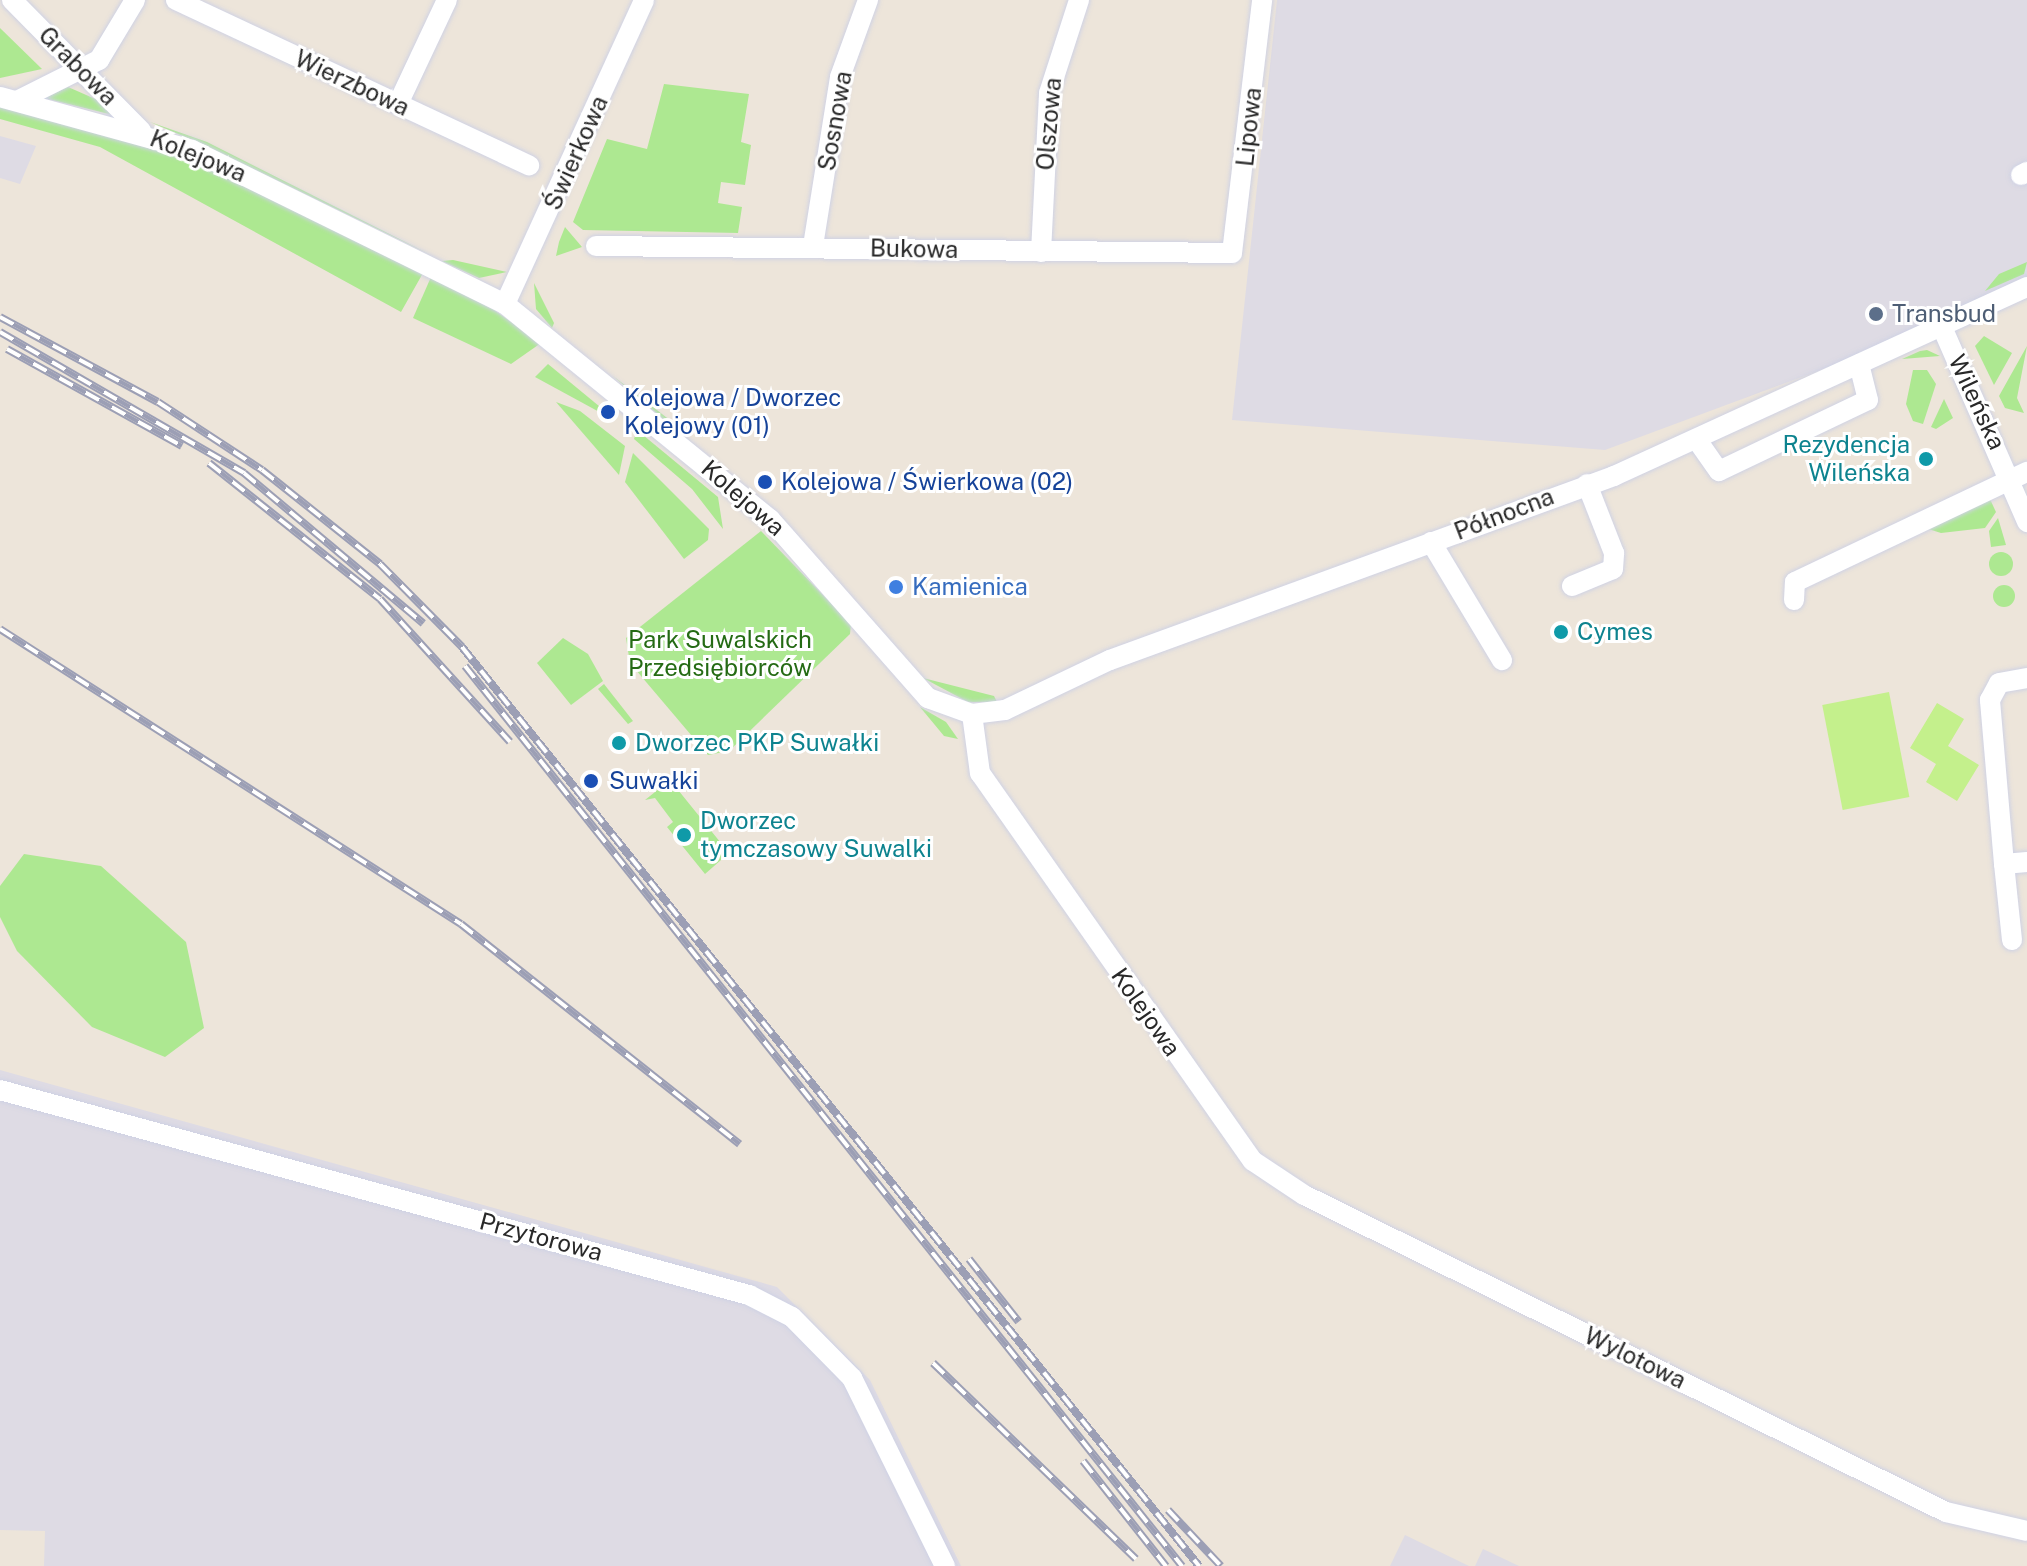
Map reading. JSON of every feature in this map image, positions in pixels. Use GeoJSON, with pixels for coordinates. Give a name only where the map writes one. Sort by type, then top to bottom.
{"type":"FeatureCollection","features":[{"type":"Feature","properties":{"kind":"street","name":"Grabowa"},"geometry":{"type":"LineString","coordinates":[[12,0],[143,133]]}},
{"type":"Feature","properties":{"kind":"street"},"geometry":{"type":"LineString","coordinates":[[8,99],[82,71],[114,42],[135,0]]}},
{"type":"Feature","properties":{"kind":"street","name":"Wierzbowa"},"geometry":{"type":"LineString","coordinates":[[176,0],[529,165]]}},
{"type":"Feature","properties":{"kind":"street"},"geometry":{"type":"LineString","coordinates":[[398,104],[447,0]]}},
{"type":"Feature","properties":{"kind":"street","name":"Świerkowa"},"geometry":{"type":"LineString","coordinates":[[505,304],[644,0]]}},
{"type":"Feature","properties":{"kind":"street","name":"Sosnowa"},"geometry":{"type":"LineString","coordinates":[[813,246],[840,77],[868,0]]}},
{"type":"Feature","properties":{"kind":"street","name":"Olszowa"},"geometry":{"type":"LineString","coordinates":[[1041,252],[1049,93],[1079,0]]}},
{"type":"Feature","properties":{"kind":"street","name":"Lipowa"},"geometry":{"type":"LineString","coordinates":[[1232,253],[1262,0]]}},
{"type":"Feature","properties":{"kind":"street","name":"Kolejowa"},"geometry":{"type":"LineString","coordinates":[[8,99],[143,133],[221,163],[505,304],[770,519],[928,698],[972,714],[980,773],[1253,1161]]}},
{"type":"Feature","properties":{"kind":"street","name":"Bukowa"},"geometry":{"type":"LineString","coordinates":[[596,246],[1232,253]]}},
{"type":"Feature","properties":{"kind":"street","name":"Północna"},"geometry":{"type":"LineString","coordinates":[[972,714],[1005,710],[1110,660],[1587,484],[1697,440],[2027,287]]}},
{"type":"Feature","properties":{"kind":"street","name":"Wileńska"},"geometry":{"type":"LineString","coordinates":[[1942,327],[2020,475],[2027,522]]}},
{"type":"Feature","properties":{"kind":"street"},"geometry":{"type":"LineString","coordinates":[[1697,440],[1719,471],[1868,400],[1859,364]]}},
{"type":"Feature","properties":{"kind":"street"},"geometry":{"type":"LineString","coordinates":[[1794,600],[1795,582],[2020,475]]}},
{"type":"Feature","properties":{"kind":"street"},"geometry":{"type":"LineString","coordinates":[[1572,586],[1613,569],[1614,553],[1587,484]]}},
{"type":"Feature","properties":{"kind":"street"},"geometry":{"type":"LineString","coordinates":[[1431,542],[1502,660]]}},
{"type":"Feature","properties":{"kind":"street"},"geometry":{"type":"LineString","coordinates":[[2012,940],[1990,700],[1999,683],[2027,678]]}},
{"type":"Feature","properties":{"kind":"street"},"geometry":{"type":"LineString","coordinates":[[2004,864],[2027,862]]}},
{"type":"Feature","properties":{"kind":"street","name":"Przytorowa"},"geometry":{"type":"LineString","coordinates":[[0,1090],[749,1295],[792,1317],[852,1378],[945,1566]]}},
{"type":"Feature","properties":{"kind":"street","name":"Wylotowa"},"geometry":{"type":"LineString","coordinates":[[1253,1161],[1318,1202],[1946,1512],[2027,1531]]}},
{"type":"Feature","properties":{"kind":"shaded area"},"geometry":{"type":"Polygon","coordinates":[[[1277,0],[2027,0],[2027,293],[1605,450],[1232,420],[1277,0]]]}},
{"type":"Feature","properties":{"kind":"shaded area"},"geometry":{"type":"Polygon","coordinates":[[[0,136],[36,146],[20,184],[0,178],[0,136]]]}},
{"type":"Feature","properties":{"kind":"shaded area"},"geometry":{"type":"Polygon","coordinates":[[[0,1070],[777,1287],[870,1380],[961,1566],[44,1566],[45,1531],[0,1530],[0,1070]]]}},
{"type":"Feature","properties":{"kind":"shaded area"},"geometry":{"type":"Polygon","coordinates":[[[1405,1535],[1469,1566],[1390,1566],[1405,1535]]]}},
{"type":"Feature","properties":{"kind":"shaded area"},"geometry":{"type":"Polygon","coordinates":[[[1483,1549],[1519,1566],[1475,1566],[1483,1549]]]}},
{"type":"Feature","properties":{"kind":"green space"},"geometry":{"type":"Polygon","coordinates":[[[0,28],[42,69],[0,78],[0,28]]]}},
{"type":"Feature","properties":{"kind":"green space"},"geometry":{"type":"Polygon","coordinates":[[[664,84],[749,94],[741,142],[751,145],[745,185],[721,182],[718,203],[742,207],[738,233],[583,230],[573,222],[607,139],[647,149],[664,84]]]}},
{"type":"Feature","properties":{"kind":"green space"},"geometry":{"type":"Polygon","coordinates":[[[68,87],[100,101],[113,115],[44,98],[68,87]]]}},
{"type":"Feature","properties":{"kind":"green space"},"geometry":{"type":"Polygon","coordinates":[[[0,107],[179,155],[423,273],[401,312],[100,147],[0,119],[0,107]]]}},
{"type":"Feature","properties":{"kind":"green space"},"geometry":{"type":"Polygon","coordinates":[[[150,122],[207,142],[431,255],[206,146],[150,122]]]}},
{"type":"Feature","properties":{"kind":"green space"},"geometry":{"type":"Polygon","coordinates":[[[565,227],[582,247],[556,256],[559,242],[565,227]]]}},
{"type":"Feature","properties":{"kind":"green space"},"geometry":{"type":"Polygon","coordinates":[[[453,260],[507,272],[479,278],[442,261],[453,260]]]}},
{"type":"Feature","properties":{"kind":"green space"},"geometry":{"type":"Polygon","coordinates":[[[2027,262],[2024,274],[1985,291],[1999,274],[2027,262]]]}},
{"type":"Feature","properties":{"kind":"green space"},"geometry":{"type":"Polygon","coordinates":[[[431,277],[494,310],[541,343],[511,364],[413,318],[431,277]]]}},
{"type":"Feature","properties":{"kind":"green space"},"geometry":{"type":"Polygon","coordinates":[[[534,283],[554,323],[552,328],[536,309],[534,283]]]}},
{"type":"Feature","properties":{"kind":"green space"},"geometry":{"type":"Polygon","coordinates":[[[1984,336],[2012,353],[1994,385],[1975,346],[1984,336]]]}},
{"type":"Feature","properties":{"kind":"green space"},"geometry":{"type":"Polygon","coordinates":[[[2027,346],[2017,398],[2024,413],[2005,408],[1999,396],[2027,346]]]}},
{"type":"Feature","properties":{"kind":"green space"},"geometry":{"type":"Polygon","coordinates":[[[1927,350],[1940,356],[1902,359],[1920,351],[1927,350]]]}},
{"type":"Feature","properties":{"kind":"green space"},"geometry":{"type":"Polygon","coordinates":[[[548,364],[605,411],[603,414],[535,377],[548,364]]]}},
{"type":"Feature","properties":{"kind":"green space"},"geometry":{"type":"Polygon","coordinates":[[[1913,370],[1927,370],[1936,384],[1923,424],[1913,421],[1906,404],[1913,370]]]}},
{"type":"Feature","properties":{"kind":"green space"},"geometry":{"type":"Polygon","coordinates":[[[613,376],[680,428],[679,430],[675,429],[613,376]]]}},
{"type":"Feature","properties":{"kind":"green space"},"geometry":{"type":"Polygon","coordinates":[[[1944,399],[1953,418],[1936,429],[1931,427],[1944,399]]]}},
{"type":"Feature","properties":{"kind":"green space"},"geometry":{"type":"Polygon","coordinates":[[[556,402],[580,411],[625,446],[619,475],[556,402]]]}},
{"type":"Feature","properties":{"kind":"green space"},"geometry":{"type":"Polygon","coordinates":[[[637,430],[718,497],[723,529],[692,489],[634,439],[637,430]]]}},
{"type":"Feature","properties":{"kind":"green space"},"geometry":{"type":"Polygon","coordinates":[[[633,453],[709,529],[708,540],[684,559],[625,482],[633,453]]]}},
{"type":"Feature","properties":{"kind":"green space"},"geometry":{"type":"Polygon","coordinates":[[[1988,495],[1996,512],[1985,528],[1941,533],[1922,527],[1988,495]]]}},
{"type":"Feature","properties":{"kind":"green space"},"geometry":{"type":"Polygon","coordinates":[[[1998,518],[2006,545],[1991,547],[1989,531],[1998,518]]]}},
{"type":"Feature","properties":{"kind":"green space","name":"Park Suwalskich Przedsiębiorców"},"geometry":{"type":"Polygon","coordinates":[[[761,531],[851,624],[850,634],[729,751],[708,755],[630,663],[626,638],[761,531]]]}},
{"type":"Feature","properties":{"kind":"green space"},"geometry":{"type":"Polygon","coordinates":[[[2001,552],[2009,556],[2013,564],[2009,572],[2001,576],[1993,572],[1989,564],[1993,556],[2001,552]]]}},
{"type":"Feature","properties":{"kind":"green space"},"geometry":{"type":"Polygon","coordinates":[[[2000,585],[2008,585],[2015,596],[2008,607],[2000,607],[1993,600],[1993,592],[2000,585]]]}},
{"type":"Feature","properties":{"kind":"green space"},"geometry":{"type":"Polygon","coordinates":[[[563,638],[588,654],[603,681],[571,705],[537,663],[563,638]]]}},
{"type":"Feature","properties":{"kind":"green space"},"geometry":{"type":"Polygon","coordinates":[[[923,678],[994,696],[997,702],[968,702],[923,678]]]}},
{"type":"Feature","properties":{"kind":"green space"},"geometry":{"type":"Polygon","coordinates":[[[604,684],[633,721],[628,724],[598,689],[604,684]]]}},
{"type":"Feature","properties":{"kind":"green space"},"geometry":{"type":"Polygon","coordinates":[[[1889,692],[1909,797],[1843,810],[1822,705],[1889,692]]]}},
{"type":"Feature","properties":{"kind":"green space"},"geometry":{"type":"Polygon","coordinates":[[[1937,703],[1964,719],[1948,746],[1979,765],[1957,801],[1926,782],[1936,764],[1910,748],[1937,703]]]}},
{"type":"Feature","properties":{"kind":"green space"},"geometry":{"type":"Polygon","coordinates":[[[920,707],[946,722],[958,739],[944,736],[920,707]]]}},
{"type":"Feature","properties":{"kind":"green space"},"geometry":{"type":"Polygon","coordinates":[[[670,780],[729,853],[705,874],[667,827],[673,822],[655,798],[645,800],[670,780]]]}},
{"type":"Feature","properties":{"kind":"green space"},"geometry":{"type":"Polygon","coordinates":[[[24,854],[101,866],[186,942],[204,1028],[165,1057],[92,1027],[17,951],[0,917],[0,886],[24,854]]]}},
{"type":"Feature","properties":{"kind":"railway"},"geometry":{"type":"LineString","coordinates":[[0,317],[158,402],[262,470],[380,564],[462,647],[1199,1566]]}},
{"type":"Feature","properties":{"kind":"railway"},"geometry":{"type":"LineString","coordinates":[[0,332],[244,473],[423,623]]}},
{"type":"Feature","properties":{"kind":"railway"},"geometry":{"type":"LineString","coordinates":[[7,349],[182,446]]}},
{"type":"Feature","properties":{"kind":"railway"},"geometry":{"type":"LineString","coordinates":[[209,463],[380,599],[510,742]]}},
{"type":"Feature","properties":{"kind":"railway"},"geometry":{"type":"LineString","coordinates":[[0,629],[461,924],[740,1144]]}},
{"type":"Feature","properties":{"kind":"railway"},"geometry":{"type":"LineString","coordinates":[[465,666],[1182,1566]]}},
{"type":"Feature","properties":{"kind":"railway"},"geometry":{"type":"LineString","coordinates":[[969,1259],[1019,1322]]}},
{"type":"Feature","properties":{"kind":"railway"},"geometry":{"type":"LineString","coordinates":[[933,1363],[1136,1559]]}},
{"type":"Feature","properties":{"kind":"railway"},"geometry":{"type":"LineString","coordinates":[[1083,1461],[1166,1566]]}},
{"type":"Feature","properties":{"kind":"railway"},"geometry":{"type":"LineString","coordinates":[[1168,1510],[1221,1566]]}},
{"type":"Feature","properties":{"kind":"place","name":"Transbud"},"geometry":{"type":"Point","coordinates":[1876,314]}},
{"type":"Feature","properties":{"kind":"place","name":"Kolejowa / Dworzec Kolejowy (01)"},"geometry":{"type":"Point","coordinates":[608,412]}},
{"type":"Feature","properties":{"kind":"place","name":"Rezydencja Wileńska"},"geometry":{"type":"Point","coordinates":[1926,459]}},
{"type":"Feature","properties":{"kind":"place","name":"Kolejowa / Świerkowa (02)"},"geometry":{"type":"Point","coordinates":[765,482]}},
{"type":"Feature","properties":{"kind":"place","name":"Kamienica"},"geometry":{"type":"Point","coordinates":[896,587]}},
{"type":"Feature","properties":{"kind":"place","name":"Cymes"},"geometry":{"type":"Point","coordinates":[1561,632]}},
{"type":"Feature","properties":{"kind":"place","name":"Dworzec PKP Suwałki"},"geometry":{"type":"Point","coordinates":[619,743]}},
{"type":"Feature","properties":{"kind":"place","name":"Suwałki"},"geometry":{"type":"Point","coordinates":[591,781]}},
{"type":"Feature","properties":{"kind":"place","name":"Dworzec tymczasowy Suwalki"},"geometry":{"type":"Point","coordinates":[684,835]}}]}
